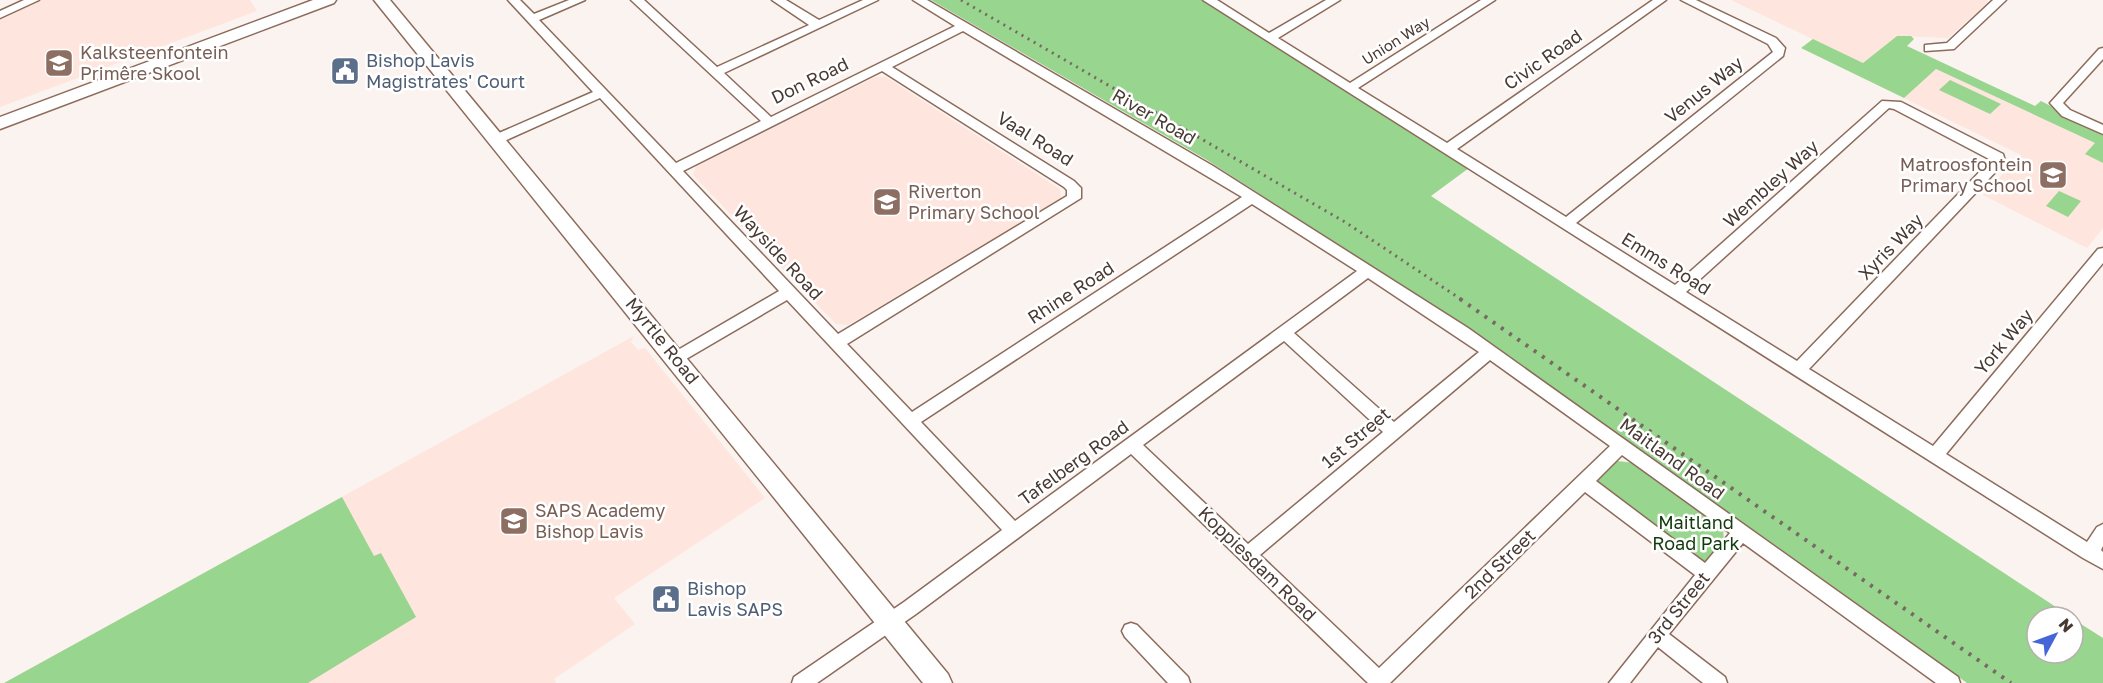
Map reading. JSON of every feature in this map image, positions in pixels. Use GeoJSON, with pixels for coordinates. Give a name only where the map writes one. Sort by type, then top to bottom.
{"type":"FeatureCollection","features":[{"type":"Feature","properties":{"kind":"street"},"geometry":{"type":"LineString","coordinates":[[0,15],[33,0]]}},
{"type":"Feature","properties":{"kind":"street"},"geometry":{"type":"LineString","coordinates":[[0,123],[328,0]]}},
{"type":"Feature","properties":{"kind":"street","name":"Myrtle Road"},"geometry":{"type":"LineString","coordinates":[[382,0],[939,683]]}},
{"type":"Feature","properties":{"kind":"street","name":"Wayside Road"},"geometry":{"type":"LineString","coordinates":[[514,0],[1014,531]]}},
{"type":"Feature","properties":{"kind":"street"},"geometry":{"type":"LineString","coordinates":[[532,20],[579,0]]}},
{"type":"Feature","properties":{"kind":"street"},"geometry":{"type":"LineString","coordinates":[[637,0],[769,122]]}},
{"type":"Feature","properties":{"kind":"street"},"geometry":{"type":"LineString","coordinates":[[778,0],[818,25]]}},
{"type":"Feature","properties":{"kind":"street"},"geometry":{"type":"LineString","coordinates":[[714,73],[872,0]]}},
{"type":"Feature","properties":{"kind":"street","name":"River Road"},"geometry":{"type":"LineString","coordinates":[[919,0],[1253,197],[1367,271]]}},
{"type":"Feature","properties":{"kind":"street","name":"Emms Road"},"geometry":{"type":"LineString","coordinates":[[1209,0],[2096,557]]}},
{"type":"Feature","properties":{"kind":"street"},"geometry":{"type":"LineString","coordinates":[[1269,38],[1334,0]]}},
{"type":"Feature","properties":{"kind":"street","name":"Union Way"},"geometry":{"type":"LineString","coordinates":[[1350,88],[1489,0]]}},
{"type":"Feature","properties":{"kind":"street","name":"Civic Road"},"geometry":{"type":"LineString","coordinates":[[1447,150],[1660,0]]}},
{"type":"Feature","properties":{"kind":"street","name":"Venus Way"},"geometry":{"type":"LineString","coordinates":[[1566,224],[1779,53],[1779,48],[1772,41],[1687,0]]}},
{"type":"Feature","properties":{"kind":"street"},"geometry":{"type":"LineString","coordinates":[[1929,48],[1950,46],[2000,0]]}},
{"type":"Feature","properties":{"kind":"street","name":"Don Road"},"geometry":{"type":"LineString","coordinates":[[673,170],[964,26]]}},
{"type":"Feature","properties":{"kind":"street"},"geometry":{"type":"LineString","coordinates":[[2103,52],[2056,100],[2057,106],[2066,113],[2103,130]]}},
{"type":"Feature","properties":{"kind":"street","name":"Vaal Road"},"geometry":{"type":"LineString","coordinates":[[836,343],[1063,207],[1074,198],[1075,193],[1069,184],[882,66]]}},
{"type":"Feature","properties":{"kind":"street"},"geometry":{"type":"LineString","coordinates":[[497,140],[601,93]]}},
{"type":"Feature","properties":{"kind":"street","name":"Wembley Way"},"geometry":{"type":"LineString","coordinates":[[1676,293],[1890,103]]}},
{"type":"Feature","properties":{"kind":"street","name":"Xyris Way"},"geometry":{"type":"LineString","coordinates":[[1798,370],[1999,159],[1990,150],[1890,103]]}},
{"type":"Feature","properties":{"kind":"street","name":"Rhine Road"},"geometry":{"type":"LineString","coordinates":[[910,421],[1253,197]]}},
{"type":"Feature","properties":{"kind":"street","name":"York Way"},"geometry":{"type":"LineString","coordinates":[[1935,456],[2103,253]]}},
{"type":"Feature","properties":{"kind":"street","name":"Tafelberg Road"},"geometry":{"type":"LineString","coordinates":[[801,683],[1014,531],[1367,271]]}},
{"type":"Feature","properties":{"kind":"street","name":"Maitland Road"},"geometry":{"type":"LineString","coordinates":[[1367,271],[1490,351],[1951,683]]}},
{"type":"Feature","properties":{"kind":"street"},"geometry":{"type":"LineString","coordinates":[[676,358],[789,292]]}},
{"type":"Feature","properties":{"kind":"street"},"geometry":{"type":"LineString","coordinates":[[1284,332],[1394,432]]}},
{"type":"Feature","properties":{"kind":"street","name":"1st Street"},"geometry":{"type":"LineString","coordinates":[[1247,555],[1490,351]]}},
{"type":"Feature","properties":{"kind":"street","name":"Koppiesdam Road"},"geometry":{"type":"LineString","coordinates":[[1132,444],[1380,682]]}},
{"type":"Feature","properties":{"kind":"street","name":"2nd Street"},"geometry":{"type":"LineString","coordinates":[[1380,682],[1621,446]]}},
{"type":"Feature","properties":{"kind":"street"},"geometry":{"type":"LineString","coordinates":[[1585,482],[1707,574]]}},
{"type":"Feature","properties":{"kind":"street","name":"3rd Street"},"geometry":{"type":"LineString","coordinates":[[1618,683],[1741,532]]}},
{"type":"Feature","properties":{"kind":"street"},"geometry":{"type":"LineString","coordinates":[[2096,557],[2103,532]]}},
{"type":"Feature","properties":{"kind":"street"},"geometry":{"type":"LineString","coordinates":[[1131,631],[1181,683]]}},
{"type":"Feature","properties":{"kind":"street"},"geometry":{"type":"LineString","coordinates":[[1657,635],[1718,683]]}},
{"type":"Feature","properties":{"kind":"shaded area","name":"Kalksteenfontein Primêre Skool"},"geometry":{"type":"Polygon","coordinates":[[[41,0],[250,0],[257,11],[0,107],[0,20],[41,0]]]}},
{"type":"Feature","properties":{"kind":"shaded area"},"geometry":{"type":"Polygon","coordinates":[[[1731,0],[1986,0],[1988,2],[1948,38],[1897,36],[1863,63],[1731,0]]]}},
{"type":"Feature","properties":{"kind":"shaded area","name":"Matroosfontein Primary School"},"geometry":{"type":"Polygon","coordinates":[[[1936,69],[2103,147],[2103,228],[2087,248],[1983,195],[2021,155],[1904,98],[1936,69]]]}},
{"type":"Feature","properties":{"kind":"shaded area","name":"Riverton Primary School"},"geometry":{"type":"Polygon","coordinates":[[[876,77],[886,77],[1060,189],[1061,198],[848,325],[836,324],[693,175],[696,166],[876,77]]]}},
{"type":"Feature","properties":{"kind":"shaded area","name":"SAPS Academy Bishop Lavis"},"geometry":{"type":"Polygon","coordinates":[[[634,336],[631,342],[638,350],[645,348],[765,498],[614,598],[635,624],[554,679],[556,683],[4,683],[634,336]]]}},
{"type":"Feature","properties":{"kind":"green space"},"geometry":{"type":"Polygon","coordinates":[[[931,0],[1203,0],[1469,168],[1431,196],[2053,605],[2025,605],[2025,665],[2085,665],[2085,627],[2103,638],[2103,683],[1967,683],[1493,345],[1207,160],[931,0]]]}},
{"type":"Feature","properties":{"kind":"green space"},"geometry":{"type":"Polygon","coordinates":[[[1897,36],[1911,36],[1914,39],[1907,46],[2035,106],[2041,101],[2103,133],[2103,163],[2085,154],[2095,143],[1936,69],[1904,98],[1801,48],[1813,39],[1863,63],[1897,36]]]}},
{"type":"Feature","properties":{"kind":"green space"},"geometry":{"type":"Polygon","coordinates":[[[1950,80],[2001,104],[1990,114],[1939,90],[1950,80]]]}},
{"type":"Feature","properties":{"kind":"green space"},"geometry":{"type":"Polygon","coordinates":[[[2059,191],[2081,201],[2068,217],[2046,206],[2059,191]]]}},
{"type":"Feature","properties":{"kind":"green space","name":"Maitland Road Park"},"geometry":{"type":"Polygon","coordinates":[[[1617,461],[1635,463],[1723,528],[1724,540],[1705,564],[1595,482],[1617,461]]]}},
{"type":"Feature","properties":{"kind":"green space"},"geometry":{"type":"Polygon","coordinates":[[[342,497],[374,556],[381,553],[416,617],[308,683],[4,683],[342,497]]]}},
{"type":"Feature","properties":{"kind":"railway"},"geometry":{"type":"LineString","coordinates":[[961,0],[1345,222],[1462,300]]}},
{"type":"Feature","properties":{"kind":"railway"},"geometry":{"type":"LineString","coordinates":[[1460,299],[2011,683]]}},
{"type":"Feature","properties":{"kind":"place","name":"Kalksteenfontein Primêre Skool"},"geometry":{"type":"Point","coordinates":[59,63]}},
{"type":"Feature","properties":{"kind":"place","name":"Bishop Lavis Magistrates' Court"},"geometry":{"type":"Point","coordinates":[345,71]}},
{"type":"Feature","properties":{"kind":"place","name":"Matroosfontein Primary School"},"geometry":{"type":"Point","coordinates":[2053,175]}},
{"type":"Feature","properties":{"kind":"place","name":"Riverton Primary School"},"geometry":{"type":"Point","coordinates":[887,202]}},
{"type":"Feature","properties":{"kind":"place","name":"SAPS Academy Bishop Lavis"},"geometry":{"type":"Point","coordinates":[514,521]}},
{"type":"Feature","properties":{"kind":"place","name":"Bishop Lavis SAPS"},"geometry":{"type":"Point","coordinates":[666,599]}}]}
